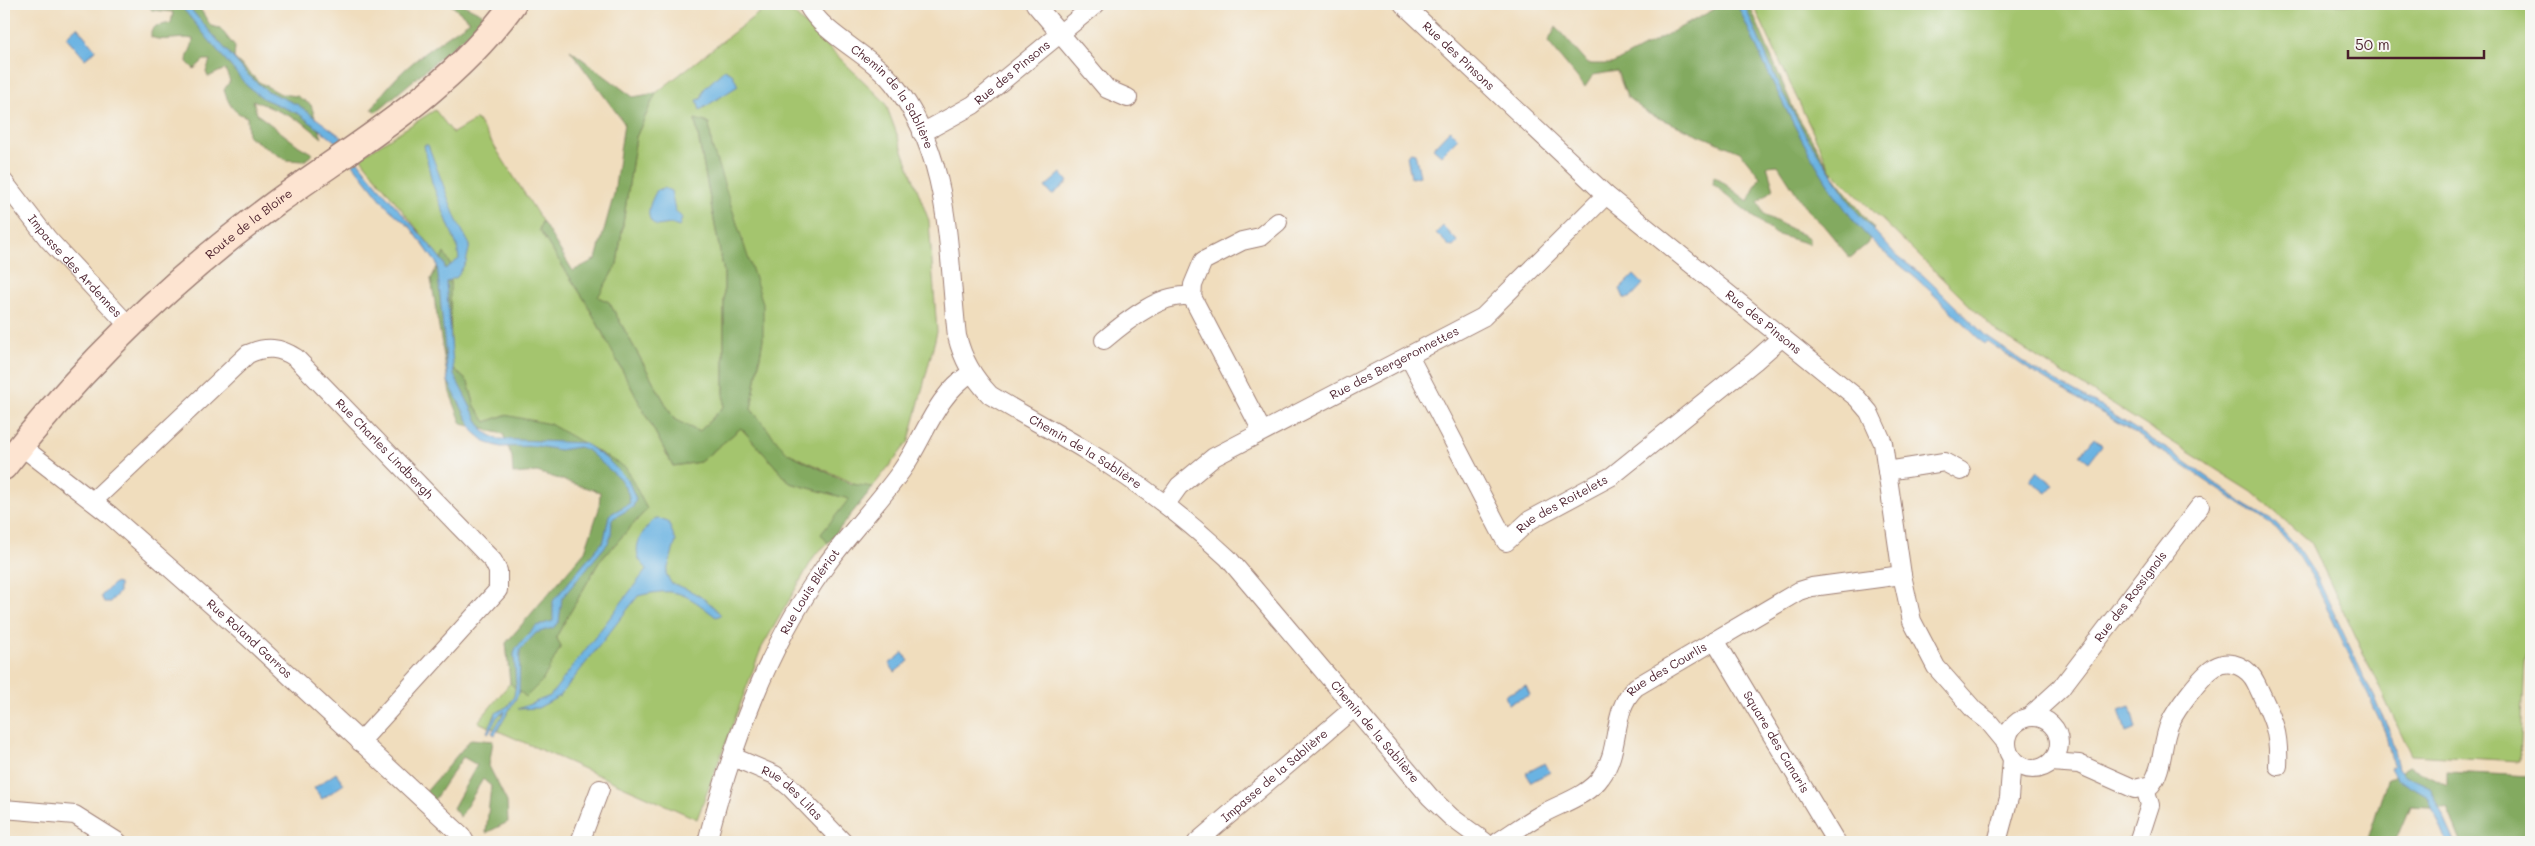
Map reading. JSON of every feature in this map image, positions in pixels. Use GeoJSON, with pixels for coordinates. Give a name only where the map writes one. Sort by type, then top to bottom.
{"type":"FeatureCollection","features":[{"type":"Feature","properties":{"kind":"street","name":"Route de la Bloire"},"geometry":{"type":"LineString","coordinates":[[10,457],[97,357],[129,326],[276,203],[367,141],[442,83],[485,41],[513,4]]}},
{"type":"Feature","properties":{"kind":"street","name":"Chemin de la Sablière"},"geometry":{"type":"LineString","coordinates":[[808,4],[819,20],[866,56],[893,83],[922,133],[942,187],[952,257],[957,336],[961,353],[971,373],[990,395],[1086,450],[1166,504],[1228,558],[1430,797],[1451,817],[1485,842]]}},
{"type":"Feature","properties":{"kind":"street"},"geometry":{"type":"LineString","coordinates":[[1035,4],[1107,89],[1128,98]]}},
{"type":"Feature","properties":{"kind":"street","name":"Rue des Pinsons"},"geometry":{"type":"LineString","coordinates":[[922,133],[973,105],[1096,4]]}},
{"type":"Feature","properties":{"kind":"street","name":"Rue des Pinsons"},"geometry":{"type":"LineString","coordinates":[[1403,4],[1606,195],[1857,398],[1869,412],[1883,443],[1902,574],[1912,621],[1936,668],[1974,710],[1988,721],[2009,752]]}},
{"type":"Feature","properties":{"kind":"street","name":"Impasse des Ardennes"},"geometry":{"type":"LineString","coordinates":[[4,182],[48,239],[129,326]]}},
{"type":"Feature","properties":{"kind":"street","name":"Rue des Bergeronnettes"},"geometry":{"type":"LineString","coordinates":[[1166,504],[1179,486],[1214,457],[1483,317],[1606,195]]}},
{"type":"Feature","properties":{"kind":"street"},"geometry":{"type":"LineString","coordinates":[[1262,431],[1192,297],[1193,284],[1203,261],[1242,241],[1260,238],[1278,222]]}},
{"type":"Feature","properties":{"kind":"street"},"geometry":{"type":"LineString","coordinates":[[1104,340],[1127,320],[1175,296],[1192,297]]}},
{"type":"Feature","properties":{"kind":"street","name":"Rue des Roitelets"},"geometry":{"type":"LineString","coordinates":[[1409,356],[1506,542],[1530,520],[1612,476],[1782,337]]}},
{"type":"Feature","properties":{"kind":"street","name":"Rue Charles Lindbergh"},"geometry":{"type":"LineString","coordinates":[[93,501],[248,354],[260,348],[274,348],[286,351],[296,358],[493,561],[498,571],[498,590],[360,742]]}},
{"type":"Feature","properties":{"kind":"street","name":"Rue Louis Blériot"},"geometry":{"type":"LineString","coordinates":[[708,842],[733,757],[766,668],[792,618],[824,569],[902,471],[947,392],[971,373]]}},
{"type":"Feature","properties":{"kind":"street","name":"Rue Roland Garros"},"geometry":{"type":"LineString","coordinates":[[10,457],[93,501],[248,638],[461,835],[465,842]]}},
{"type":"Feature","properties":{"kind":"street"},"geometry":{"type":"LineString","coordinates":[[1887,471],[1944,462],[1961,470]]}},
{"type":"Feature","properties":{"kind":"street","name":"Rue des Rossignols"},"geometry":{"type":"LineString","coordinates":[[2022,721],[2061,688],[2200,506]]}},
{"type":"Feature","properties":{"kind":"street","name":"Rue des Courlis"},"geometry":{"type":"LineString","coordinates":[[1498,842],[1540,815],[1589,788],[1600,779],[1613,754],[1620,709],[1627,696],[1636,687],[1799,591],[1812,587],[1902,574]]}},
{"type":"Feature","properties":{"kind":"street","name":"Square des Canaris"},"geometry":{"type":"LineString","coordinates":[[1715,640],[1836,842]]}},
{"type":"Feature","properties":{"kind":"street"},"geometry":{"type":"LineString","coordinates":[[2009,752],[2025,768],[2033,769],[2051,762],[2079,764],[2130,787],[2145,788],[2151,785],[2156,776],[2166,732],[2174,715],[2206,674],[2223,664],[2240,666],[2254,678],[2276,726],[2279,744],[2278,766]]}},
{"type":"Feature","properties":{"kind":"street","name":"Rue des Rossignols"},"geometry":{"type":"LineString","coordinates":[[2051,724],[2061,688]]}},
{"type":"Feature","properties":{"kind":"street","name":"Impasse de la Sablière"},"geometry":{"type":"LineString","coordinates":[[1197,842],[1354,708]]}},
{"type":"Feature","properties":{"kind":"street"},"geometry":{"type":"LineString","coordinates":[[1988,721],[2022,721],[2037,717],[2051,724],[2058,736],[2059,743],[2058,750],[2051,762]]}},
{"type":"Feature","properties":{"kind":"street"},"geometry":{"type":"LineString","coordinates":[[1997,842],[2009,798],[2009,752],[2007,737],[2022,721]]}},
{"type":"Feature","properties":{"kind":"street"},"geometry":{"type":"LineString","coordinates":[[2059,743],[2079,764]]}},
{"type":"Feature","properties":{"kind":"street","name":"Rue des Lilas"},"geometry":{"type":"LineString","coordinates":[[733,757],[775,775],[791,788],[843,842]]}},
{"type":"Feature","properties":{"kind":"street"},"geometry":{"type":"LineString","coordinates":[[2009,798],[2033,769]]}},
{"type":"Feature","properties":{"kind":"street"},"geometry":{"type":"LineString","coordinates":[[2138,842],[2150,805],[2145,788]]}},
{"type":"Feature","properties":{"kind":"street"},"geometry":{"type":"LineString","coordinates":[[580,842],[600,789]]}},
{"type":"Feature","properties":{"kind":"street"},"geometry":{"type":"LineString","coordinates":[[4,809],[75,815],[118,842]]}},
{"type":"Feature","properties":{"kind":"green space"},"geometry":{"type":"Polygon","coordinates":[[[147,4],[197,4],[211,26],[220,28],[235,47],[234,58],[259,82],[281,94],[297,96],[311,105],[322,138],[301,121],[253,100],[257,114],[299,146],[313,154],[304,161],[286,160],[248,136],[247,117],[238,113],[232,107],[224,90],[230,81],[225,69],[208,77],[206,72],[210,60],[204,60],[194,69],[187,62],[193,39],[156,39],[151,37],[151,31],[156,26],[171,23],[173,12],[152,10],[147,4]]]}},
{"type":"Feature","properties":{"kind":"green space"},"geometry":{"type":"Polygon","coordinates":[[[450,4],[462,4],[488,17],[376,112],[372,109],[392,82],[416,60],[470,21],[450,4]]]}},
{"type":"Feature","properties":{"kind":"green space"},"geometry":{"type":"Polygon","coordinates":[[[770,4],[787,7],[885,102],[929,221],[937,332],[909,441],[828,543],[815,555],[761,649],[697,819],[478,722],[510,683],[526,696],[561,646],[556,637],[599,562],[647,509],[505,415],[486,422],[475,406],[468,382],[451,366],[444,254],[441,259],[360,157],[435,110],[453,133],[477,119],[542,221],[539,230],[586,302],[673,466],[700,462],[741,428],[790,483],[850,499],[855,484],[786,452],[751,409],[763,339],[712,147],[709,123],[695,120],[724,273],[724,406],[699,432],[674,419],[609,302],[597,297],[617,264],[636,137],[656,93],[770,4]]]}},
{"type":"Feature","properties":{"kind":"green space"},"geometry":{"type":"Polygon","coordinates":[[[1717,4],[1749,4],[1794,110],[1835,178],[1874,229],[1867,244],[1850,258],[1823,225],[1807,210],[1778,165],[1767,166],[1774,189],[1758,202],[1764,215],[1809,238],[1809,244],[1775,234],[1713,184],[1714,176],[1748,201],[1760,177],[1740,152],[1649,114],[1627,97],[1617,71],[1593,75],[1585,87],[1548,42],[1556,27],[1588,64],[1612,64],[1713,10],[1717,4]]]}},
{"type":"Feature","properties":{"kind":"green space"},"geometry":{"type":"Polygon","coordinates":[[[1753,4],[2531,4],[2531,631],[2525,662],[2520,761],[2411,755],[2312,544],[2252,492],[1997,332],[1830,169],[1753,4]]]}},
{"type":"Feature","properties":{"kind":"green space"},"geometry":{"type":"Polygon","coordinates":[[[570,50],[633,97],[656,93],[636,137],[617,264],[598,297],[609,302],[674,419],[699,432],[724,406],[724,273],[695,119],[709,123],[712,147],[763,303],[763,339],[751,409],[786,452],[851,484],[873,487],[828,543],[821,534],[849,499],[790,483],[741,428],[700,462],[673,466],[586,302],[539,230],[542,221],[573,271],[596,259],[614,194],[624,123],[570,50]]]}},
{"type":"Feature","properties":{"kind":"green space"},"geometry":{"type":"Polygon","coordinates":[[[444,253],[450,263],[451,366],[468,382],[475,406],[486,422],[505,415],[550,424],[626,468],[647,509],[599,562],[556,637],[561,646],[543,680],[526,697],[510,683],[506,643],[585,551],[599,509],[600,492],[537,472],[513,474],[512,457],[503,434],[462,424],[450,393],[431,279],[444,253]]]}},
{"type":"Feature","properties":{"kind":"green space"},"geometry":{"type":"Polygon","coordinates":[[[471,739],[493,741],[489,766],[507,802],[508,822],[486,833],[491,786],[483,779],[460,817],[453,808],[477,765],[463,757],[434,800],[425,793],[471,739]]]}},
{"type":"Feature","properties":{"kind":"green space"},"geometry":{"type":"Polygon","coordinates":[[[2409,766],[2447,785],[2447,772],[2531,776],[2531,842],[2461,842],[2447,808],[2410,806],[2395,842],[2367,842],[2387,780],[2409,766]]]}},
{"type":"Feature","properties":{"kind":"water"},"geometry":{"type":"Polygon","coordinates":[[[179,4],[186,4],[248,75],[267,91],[298,105],[343,138],[336,142],[299,114],[264,99],[247,86],[179,4]]]}},
{"type":"Feature","properties":{"kind":"water"},"geometry":{"type":"Polygon","coordinates":[[[1737,4],[1744,4],[1781,90],[1805,134],[1856,211],[1898,257],[1924,276],[1986,336],[2032,368],[2095,403],[2176,455],[2247,506],[2276,523],[2295,544],[2317,577],[2389,730],[2398,768],[2403,774],[2430,787],[2455,842],[2447,842],[2428,797],[2396,778],[2390,768],[2393,766],[2385,731],[2313,578],[2291,545],[2276,528],[2132,431],[2031,371],[1987,341],[1984,344],[1927,288],[1871,240],[1854,221],[1819,170],[1776,89],[1737,4]]]}},
{"type":"Feature","properties":{"kind":"water"},"geometry":{"type":"Polygon","coordinates":[[[77,27],[96,50],[85,59],[66,37],[77,27]]]}},
{"type":"Feature","properties":{"kind":"water"},"geometry":{"type":"Polygon","coordinates":[[[725,69],[733,75],[738,86],[700,110],[697,100],[701,99],[704,89],[725,69]]]}},
{"type":"Feature","properties":{"kind":"water"},"geometry":{"type":"Polygon","coordinates":[[[1450,130],[1458,138],[1441,155],[1433,148],[1450,130]]]}},
{"type":"Feature","properties":{"kind":"water"},"geometry":{"type":"Polygon","coordinates":[[[424,145],[428,145],[456,219],[470,245],[466,262],[457,277],[446,282],[454,375],[483,431],[497,439],[584,443],[608,460],[628,480],[636,499],[633,507],[612,519],[611,536],[608,543],[562,598],[559,622],[553,628],[536,633],[520,650],[519,693],[495,735],[492,733],[505,711],[497,717],[489,733],[487,732],[496,713],[508,706],[514,696],[516,684],[514,654],[516,648],[536,626],[553,621],[553,601],[604,540],[609,515],[630,503],[628,493],[620,479],[587,450],[579,447],[560,450],[537,446],[501,447],[487,443],[474,432],[448,381],[437,264],[411,228],[387,207],[353,164],[358,161],[434,250],[444,263],[445,269],[459,259],[457,246],[432,183],[424,145]]]}},
{"type":"Feature","properties":{"kind":"water"},"geometry":{"type":"Polygon","coordinates":[[[1411,152],[1415,153],[1420,176],[1411,178],[1407,155],[1411,152]]]}},
{"type":"Feature","properties":{"kind":"water"},"geometry":{"type":"Polygon","coordinates":[[[1061,173],[1068,182],[1052,195],[1045,187],[1061,173]]]}},
{"type":"Feature","properties":{"kind":"water"},"geometry":{"type":"Polygon","coordinates":[[[664,188],[671,191],[675,210],[682,218],[679,227],[671,224],[657,226],[650,219],[649,209],[652,199],[657,190],[664,188]]]}},
{"type":"Feature","properties":{"kind":"water"},"geometry":{"type":"Polygon","coordinates":[[[1443,226],[1458,242],[1453,247],[1449,246],[1436,233],[1443,226]]]}},
{"type":"Feature","properties":{"kind":"water"},"geometry":{"type":"Polygon","coordinates":[[[1634,275],[1643,284],[1630,298],[1624,298],[1620,289],[1634,275]]]}},
{"type":"Feature","properties":{"kind":"water"},"geometry":{"type":"Polygon","coordinates":[[[2094,438],[2102,445],[2089,462],[2080,455],[2094,438]]]}},
{"type":"Feature","properties":{"kind":"water"},"geometry":{"type":"Polygon","coordinates":[[[2037,471],[2054,485],[2047,493],[2030,480],[2037,471]]]}},
{"type":"Feature","properties":{"kind":"water"},"geometry":{"type":"Polygon","coordinates":[[[656,518],[668,522],[676,541],[666,574],[671,583],[698,595],[721,615],[716,617],[697,603],[672,592],[638,596],[560,696],[538,708],[518,709],[550,696],[647,569],[640,561],[637,550],[639,540],[656,518]]]}},
{"type":"Feature","properties":{"kind":"water"},"geometry":{"type":"Polygon","coordinates":[[[114,583],[119,584],[119,592],[110,602],[104,602],[101,596],[114,583]]]}},
{"type":"Feature","properties":{"kind":"water"},"geometry":{"type":"Polygon","coordinates":[[[903,653],[909,661],[895,672],[889,664],[903,653]]]}},
{"type":"Feature","properties":{"kind":"water"},"geometry":{"type":"Polygon","coordinates":[[[1526,686],[1530,695],[1508,704],[1505,695],[1526,686]]]}},
{"type":"Feature","properties":{"kind":"water"},"geometry":{"type":"Polygon","coordinates":[[[2130,706],[2136,728],[2126,732],[2119,710],[2130,706]]]}},
{"type":"Feature","properties":{"kind":"water"},"geometry":{"type":"Polygon","coordinates":[[[1545,763],[1550,772],[1531,782],[1526,773],[1545,763]]]}},
{"type":"Feature","properties":{"kind":"water"},"geometry":{"type":"Polygon","coordinates":[[[336,773],[344,784],[322,799],[314,788],[336,773]]]}}]}
